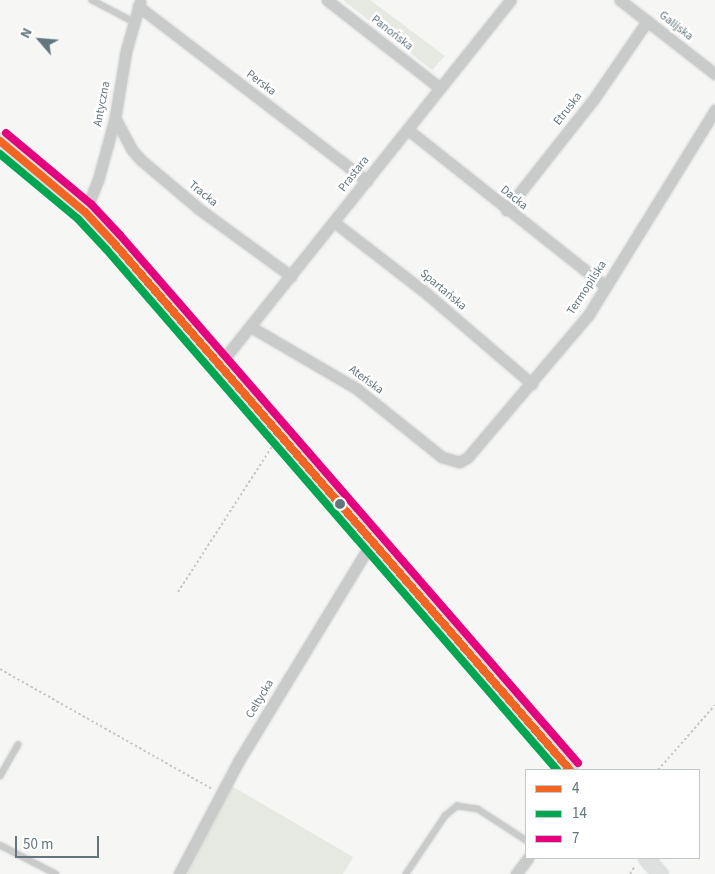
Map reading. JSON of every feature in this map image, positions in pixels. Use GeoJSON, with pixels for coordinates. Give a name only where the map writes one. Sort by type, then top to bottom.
{"type":"FeatureCollection","features":[{"type":"Feature","properties":{"kind":"main road"},"geometry":{"type":"LineString","coordinates":[[0,141],[84,212],[569,769]]}},
{"type":"Feature","properties":{"kind":"main road"},"geometry":{"type":"LineString","coordinates":[[647,859],[660,874]]}},
{"type":"Feature","properties":{"kind":"street","name":"Panońska"},"geometry":{"type":"LineString","coordinates":[[327,0],[440,88]]}},
{"type":"Feature","properties":{"kind":"street","name":"Prastara"},"geometry":{"type":"LineString","coordinates":[[219,365],[510,0]]}},
{"type":"Feature","properties":{"kind":"street","name":"Galijska"},"geometry":{"type":"LineString","coordinates":[[620,0],[715,74]]}},
{"type":"Feature","properties":{"kind":"street","name":"Antyczna"},"geometry":{"type":"LineString","coordinates":[[84,212],[98,180],[115,118],[126,50],[139,3]]}},
{"type":"Feature","properties":{"kind":"street","name":"Perska"},"geometry":{"type":"LineString","coordinates":[[139,3],[367,181]]}},
{"type":"Feature","properties":{"kind":"street","name":"Etruska"},"geometry":{"type":"LineString","coordinates":[[506,210],[592,100],[647,21]]}},
{"type":"Feature","properties":{"kind":"street","name":"Termopilska"},"geometry":{"type":"LineString","coordinates":[[459,462],[474,452],[589,314],[715,110]]}},
{"type":"Feature","properties":{"kind":"street","name":"Tracka"},"geometry":{"type":"LineString","coordinates":[[115,118],[132,150],[141,160],[199,209],[291,276]]}},
{"type":"Feature","properties":{"kind":"street","name":"Dacka"},"geometry":{"type":"LineString","coordinates":[[408,129],[506,210],[605,286]]}},
{"type":"Feature","properties":{"kind":"street","name":"Spartańska"},"geometry":{"type":"LineString","coordinates":[[334,222],[427,294],[532,384]]}},
{"type":"Feature","properties":{"kind":"street","name":"Ateńska"},"geometry":{"type":"LineString","coordinates":[[251,327],[350,384],[442,458],[459,462]]}},
{"type":"Feature","properties":{"kind":"street","name":"Celtycka"},"geometry":{"type":"LineString","coordinates":[[178,874],[221,792],[372,542]]}},
{"type":"Feature","properties":{"kind":"street"},"geometry":{"type":"LineString","coordinates":[[516,874],[527,859]]}},
{"type":"Feature","properties":{"kind":"lane"},"geometry":{"type":"LineString","coordinates":[[92,0],[134,22]]}},
{"type":"Feature","properties":{"kind":"lane"},"geometry":{"type":"LineString","coordinates":[[0,776],[18,745]]}},
{"type":"Feature","properties":{"kind":"lane"},"geometry":{"type":"LineString","coordinates":[[406,874],[445,816],[457,806],[478,809],[525,839]]}},
{"type":"Feature","properties":{"kind":"lane"},"geometry":{"type":"LineString","coordinates":[[0,845],[56,874]]}},
{"type":"Feature","properties":{"kind":"path"},"geometry":{"type":"LineString","coordinates":[[178,592],[279,435]]}},
{"type":"Feature","properties":{"kind":"path"},"geometry":{"type":"LineString","coordinates":[[0,669],[221,792]]}},
{"type":"Feature","properties":{"kind":"path"},"geometry":{"type":"LineString","coordinates":[[659,769],[715,705]]}},
{"type":"Feature","properties":{"kind":"shaded area"},"geometry":{"type":"Polygon","coordinates":[[[343,0],[370,0],[445,56],[432,70],[343,0]]]}},
{"type":"Feature","properties":{"kind":"shaded area"},"geometry":{"type":"Polygon","coordinates":[[[230,785],[353,857],[343,874],[187,874],[230,785]]]}},
{"type":"Feature","properties":{"kind":"transit line","name":"7"},"geometry":{"type":"LineString","coordinates":[[6,133],[91,204],[120,235],[578,763]]}},
{"type":"Feature","properties":{"kind":"transit line","name":"4"},"geometry":{"type":"LineString","coordinates":[[0,141],[85,212],[113,242],[569,769]]}},
{"type":"Feature","properties":{"kind":"transit line","name":"14"},"geometry":{"type":"LineString","coordinates":[[0,154],[78,219],[106,249],[556,769]]}}]}
